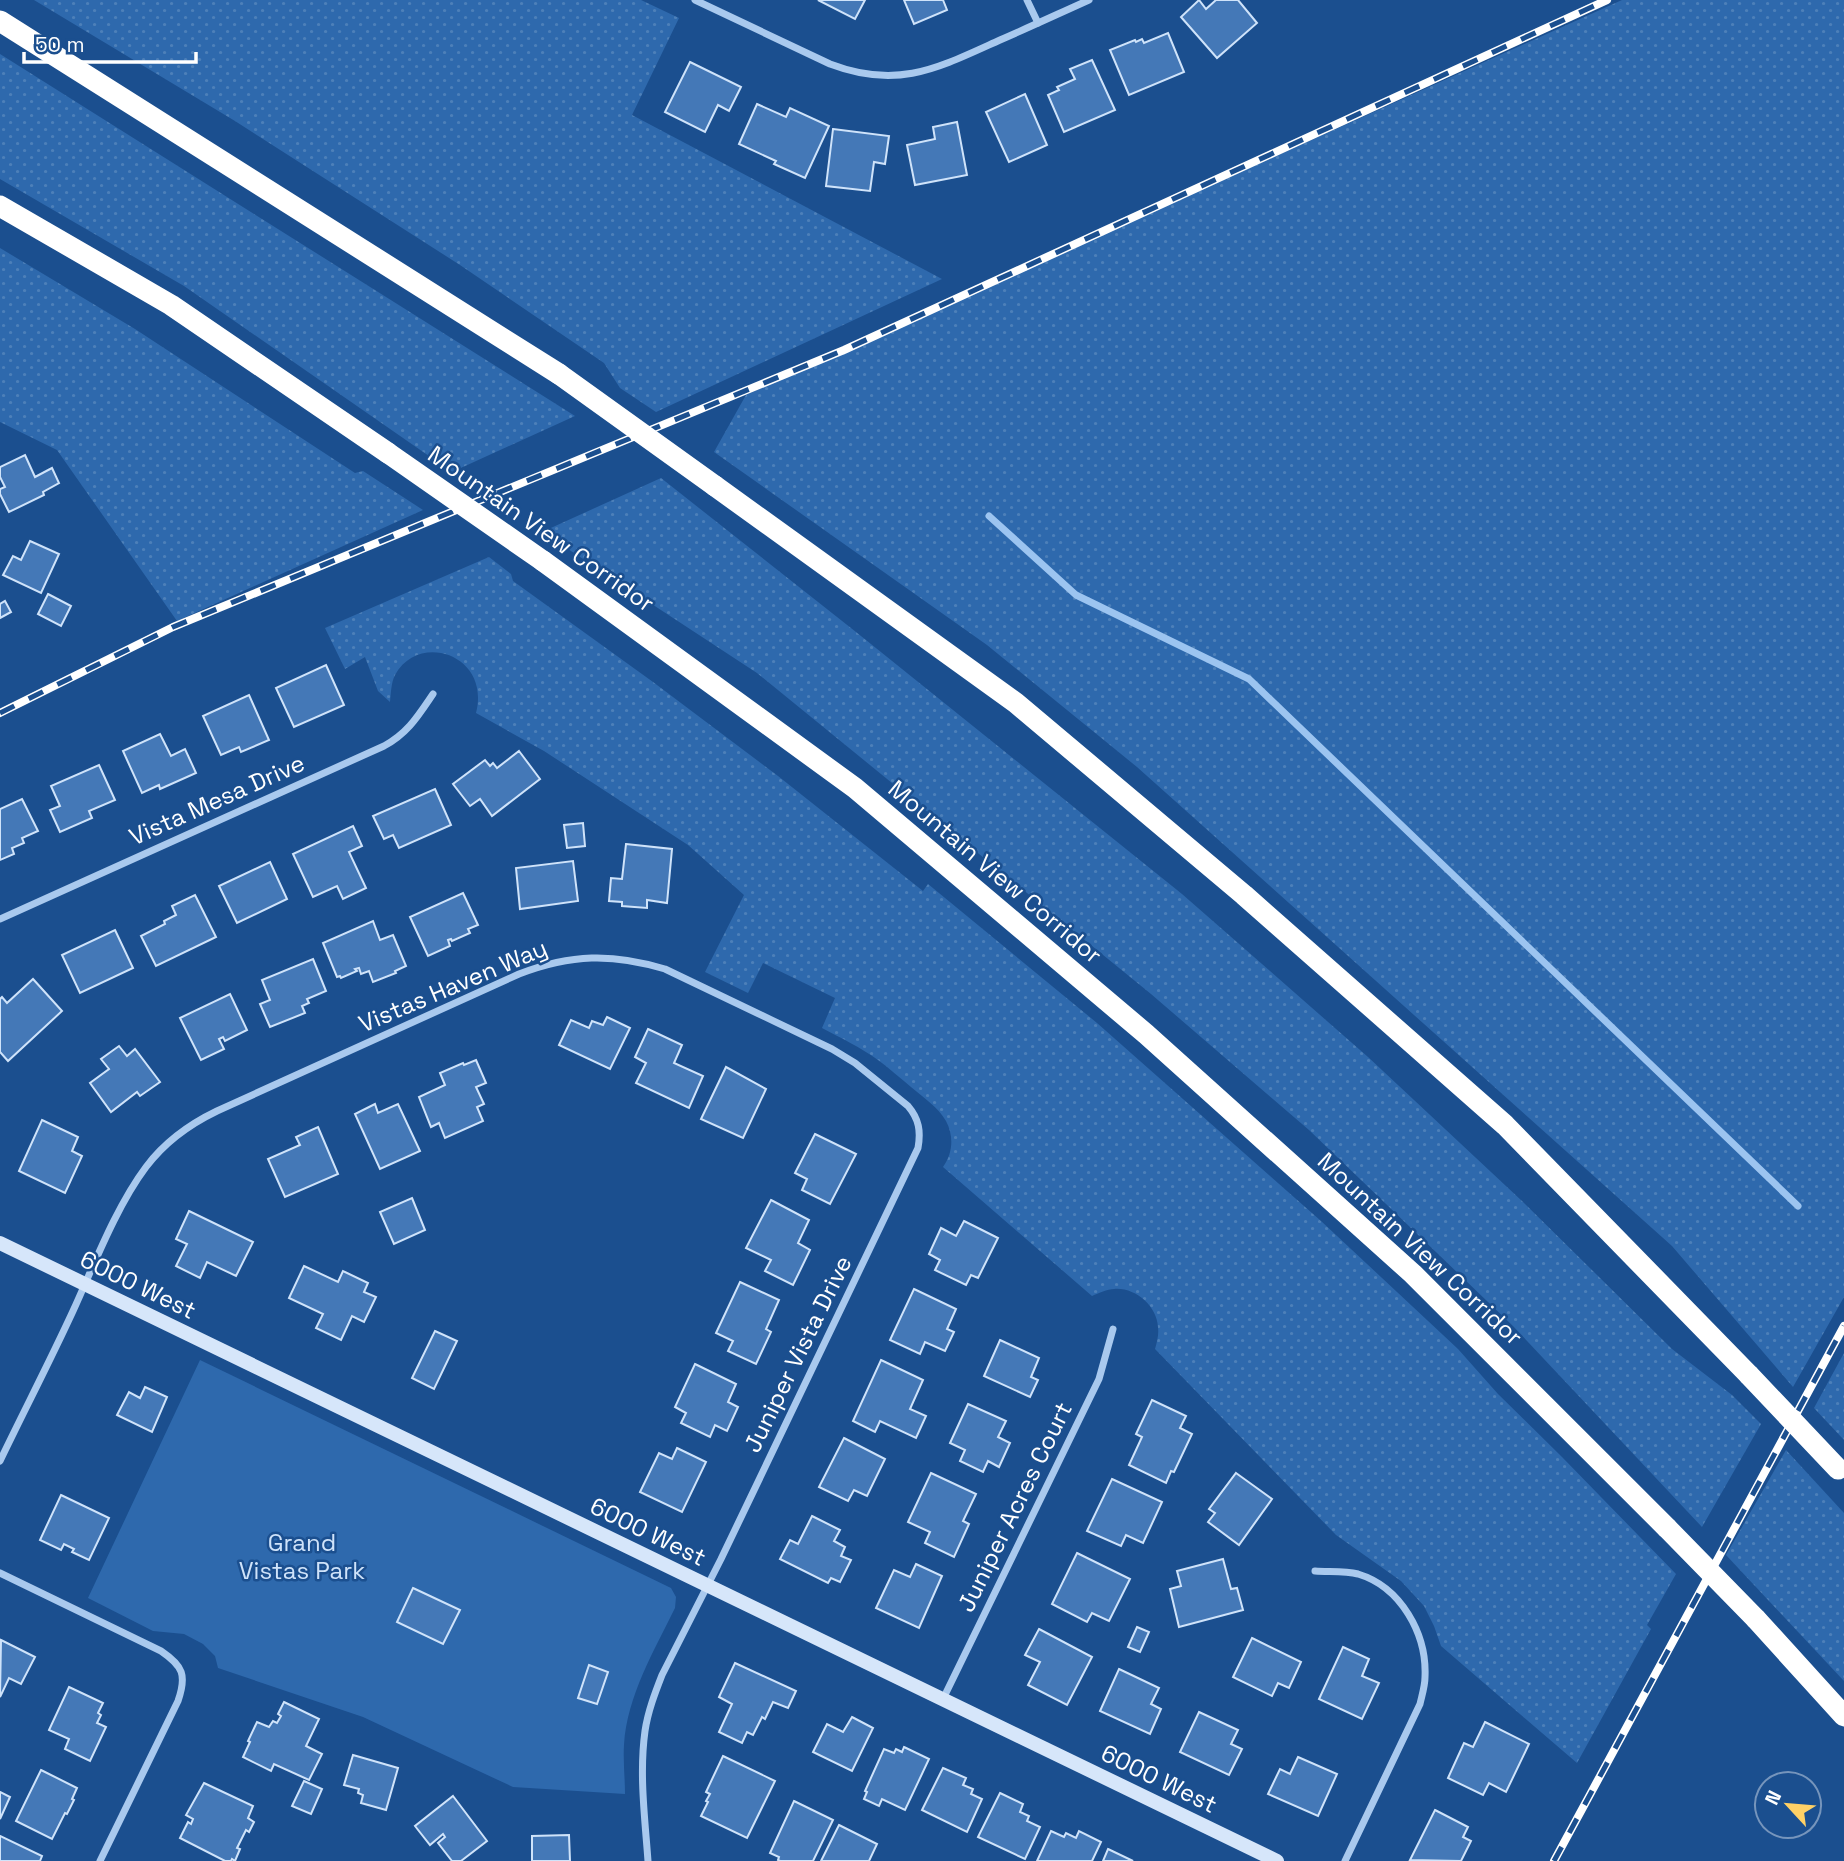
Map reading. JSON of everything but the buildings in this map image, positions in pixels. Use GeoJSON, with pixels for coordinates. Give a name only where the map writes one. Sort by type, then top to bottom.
{"type":"FeatureCollection","features":[{"type":"Feature","properties":{"kind":"highway"},"geometry":{"type":"LineString","coordinates":[[0,21],[559,374],[1016,702],[1244,895],[1504,1125],[1841,1471]]}},
{"type":"Feature","properties":{"kind":"highway","name":"Mountain View Corridor"},"geometry":{"type":"LineString","coordinates":[[0,206],[171,305],[543,561],[855,788],[1146,1034],[1413,1274],[1756,1619],[1844,1716]]}},
{"type":"Feature","properties":{"kind":"street"},"geometry":{"type":"LineString","coordinates":[[695,0],[820,60],[849,72],[868,75],[906,75],[945,65],[1089,0]]}},
{"type":"Feature","properties":{"kind":"street"},"geometry":{"type":"LineString","coordinates":[[1027,0],[1038,23]]}},
{"type":"Feature","properties":{"kind":"street","name":"Vista Mesa Drive"},"geometry":{"type":"LineString","coordinates":[[0,919],[384,746],[411,726],[433,694]]}},
{"type":"Feature","properties":{"kind":"street","name":"Vistas Haven Way"},"geometry":{"type":"LineString","coordinates":[[0,1461],[123,1203],[146,1166],[163,1148],[196,1121],[542,965],[592,957],[617,958],[665,969],[826,1046],[855,1063],[908,1106],[918,1121],[920,1139]]}},
{"type":"Feature","properties":{"kind":"street","name":"Juniper Vista Drive"},"geometry":{"type":"LineString","coordinates":[[648,1861],[643,1758],[649,1713],[662,1675],[914,1159],[920,1139]]}},
{"type":"Feature","properties":{"kind":"street","name":"6000 West"},"geometry":{"type":"LineString","coordinates":[[0,1243],[1277,1861]]}},
{"type":"Feature","properties":{"kind":"street","name":"Juniper Acres Court"},"geometry":{"type":"LineString","coordinates":[[943,1699],[1099,1379],[1113,1329]]}},
{"type":"Feature","properties":{"kind":"street"},"geometry":{"type":"LineString","coordinates":[[1315,1571],[1361,1575],[1382,1585],[1404,1606],[1422,1645],[1424,1661],[1425,1676],[1420,1704],[1345,1861]]}},
{"type":"Feature","properties":{"kind":"street"},"geometry":{"type":"LineString","coordinates":[[0,1573],[161,1651],[182,1671],[183,1681],[178,1700],[100,1861]]}},
{"type":"Feature","properties":{"kind":"green space"},"geometry":{"type":"Polygon","coordinates":[[[34,0],[641,0],[679,18],[632,115],[942,279],[656,412],[620,388],[604,363],[460,265],[235,121],[34,0]]]}},
{"type":"Feature","properties":{"kind":"green space"},"geometry":{"type":"Polygon","coordinates":[[[1622,0],[1844,0],[1844,1297],[1793,1387],[1672,1246],[1137,767],[987,645],[714,452],[746,395],[1622,0]]]}},
{"type":"Feature","properties":{"kind":"green space"},"geometry":{"type":"Polygon","coordinates":[[[0,54],[575,416],[452,472],[184,286],[0,179],[0,54]]]}},
{"type":"Feature","properties":{"kind":"green space"},"geometry":{"type":"Polygon","coordinates":[[[0,248],[135,329],[355,473],[363,471],[423,510],[177,621],[57,450],[0,422],[0,248]]]}},
{"type":"Feature","properties":{"kind":"green space"},"geometry":{"type":"Polygon","coordinates":[[[661,478],[1182,894],[1368,1057],[1522,1201],[1672,1349],[1732,1395],[1761,1424],[1702,1527],[1513,1326],[1309,1130],[1151,994],[757,673],[542,532],[661,478]]]}},
{"type":"Feature","properties":{"kind":"green space"},"geometry":{"type":"Polygon","coordinates":[[[489,557],[511,574],[513,581],[778,776],[923,891],[928,884],[1097,1023],[1321,1221],[1458,1349],[1498,1394],[1676,1574],[1647,1625],[1651,1629],[1577,1763],[1441,1646],[1424,1606],[1401,1581],[1336,1535],[1155,1349],[1157,1319],[1144,1299],[1122,1289],[1092,1296],[943,1167],[951,1144],[946,1121],[939,1111],[882,1063],[822,1028],[835,998],[763,963],[748,993],[705,972],[744,895],[688,845],[544,751],[476,713],[478,693],[473,676],[463,664],[450,656],[435,652],[420,654],[406,662],[395,675],[390,702],[378,691],[365,657],[345,669],[325,628],[489,557]]]}},
{"type":"Feature","properties":{"kind":"green space"},"geometry":{"type":"Polygon","coordinates":[[[1844,1353],[1844,1440],[1814,1408],[1844,1353]]]}},
{"type":"Feature","properties":{"kind":"green space","name":"Grand Vistas Park"},"geometry":{"type":"Polygon","coordinates":[[[200,1360],[671,1588],[676,1597],[675,1608],[643,1674],[630,1709],[624,1751],[625,1794],[513,1787],[363,1717],[218,1668],[215,1656],[203,1644],[184,1634],[153,1631],[88,1598],[200,1360]]]}},
{"type":"Feature","properties":{"kind":"green space"},"geometry":{"type":"Polygon","coordinates":[[[1786,1450],[1844,1513],[1844,1681],[1726,1555],[1786,1450]]]}},
{"type":"Feature","properties":{"kind":"waterway"},"geometry":{"type":"LineString","coordinates":[[989,516],[1076,595],[1249,679],[1798,1206]]}},
{"type":"Feature","properties":{"kind":"railway"},"geometry":{"type":"LineString","coordinates":[[0,713],[173,627],[844,350],[1607,0]]}},
{"type":"Feature","properties":{"kind":"railway"},"geometry":{"type":"LineString","coordinates":[[1554,1861],[1844,1326]]}}]}
